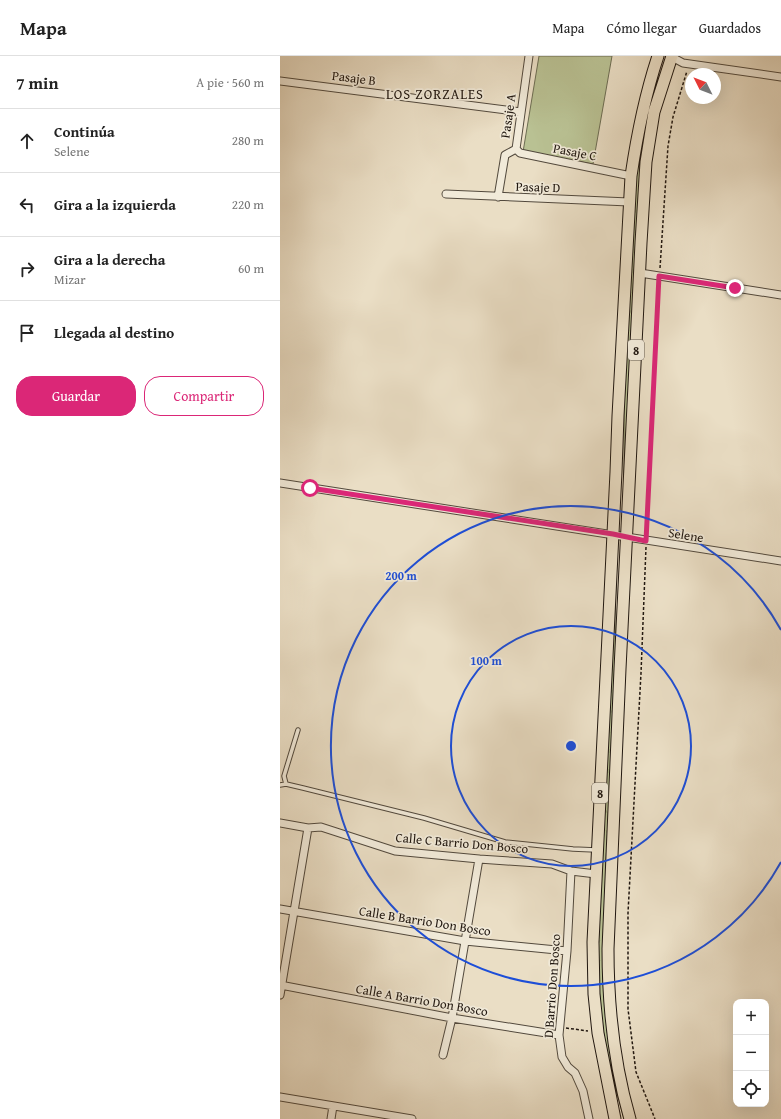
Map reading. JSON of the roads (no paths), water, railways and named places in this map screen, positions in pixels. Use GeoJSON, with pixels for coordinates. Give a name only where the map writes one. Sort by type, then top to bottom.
{"type":"FeatureCollection","features":[{"type":"Feature","properties":{"kind":"highway","name":"8"},"geometry":{"type":"LineString","coordinates":[[615,1119],[598,1032],[594,994],[596,874],[629,202],[635,148],[643,108],[658,56]]}},
{"type":"Feature","properties":{"kind":"highway","name":"8"},"geometry":{"type":"LineString","coordinates":[[630,1119],[620,1080],[614,1044],[608,990],[608,949],[640,273],[649,143],[654,112],[671,56]]}},
{"type":"Feature","properties":{"kind":"street","name":"Pasaje A"},"geometry":{"type":"LineString","coordinates":[[498,197],[505,155],[516,149],[529,56]]}},
{"type":"Feature","properties":{"kind":"street"},"geometry":{"type":"LineString","coordinates":[[671,56],[683,64],[781,77]]}},
{"type":"Feature","properties":{"kind":"street","name":"Pasaje B"},"geometry":{"type":"LineString","coordinates":[[280,81],[521,112]]}},
{"type":"Feature","properties":{"kind":"street","name":"Pasaje C"},"geometry":{"type":"LineString","coordinates":[[516,149],[520,153],[631,176]]}},
{"type":"Feature","properties":{"kind":"street","name":"Pasaje D"},"geometry":{"type":"LineString","coordinates":[[446,194],[629,202]]}},
{"type":"Feature","properties":{"kind":"street"},"geometry":{"type":"LineString","coordinates":[[640,273],[781,296]]}},
{"type":"Feature","properties":{"kind":"street","name":"Selene"},"geometry":{"type":"LineString","coordinates":[[280,483],[781,561]]}},
{"type":"Feature","properties":{"kind":"street","name":"Calle C Barrio Don Bosco"},"geometry":{"type":"LineString","coordinates":[[280,823],[308,828],[321,827],[395,851],[552,864],[571,871],[596,874]]}},
{"type":"Feature","properties":{"kind":"street"},"geometry":{"type":"LineString","coordinates":[[280,995],[308,828]]}},
{"type":"Feature","properties":{"kind":"street"},"geometry":{"type":"LineString","coordinates":[[444,1055],[452,1018],[479,859]]}},
{"type":"Feature","properties":{"kind":"street","name":"D Barrio Don Bosco"},"geometry":{"type":"LineString","coordinates":[[571,871],[567,952],[560,1032],[562,1057],[568,1067],[575,1073],[584,1091],[589,1119]]}},
{"type":"Feature","properties":{"kind":"street","name":"Calle B Barrio Don Bosco"},"geometry":{"type":"LineString","coordinates":[[280,909],[465,941],[567,952]]}},
{"type":"Feature","properties":{"kind":"street","name":"Calle A Barrio Don Bosco"},"geometry":{"type":"LineString","coordinates":[[281,986],[452,1018],[560,1032]]}},
{"type":"Feature","properties":{"kind":"street"},"geometry":{"type":"LineString","coordinates":[[280,1097],[412,1119]]}},
{"type":"Feature","properties":{"kind":"street"},"geometry":{"type":"LineString","coordinates":[[331,1119],[333,1106]]}},
{"type":"Feature","properties":{"kind":"lane"},"geometry":{"type":"LineString","coordinates":[[286,784],[284,776],[298,730]]}},
{"type":"Feature","properties":{"kind":"lane"},"geometry":{"type":"LineString","coordinates":[[280,785],[286,784],[424,818],[505,842],[597,850]]}},
{"type":"Feature","properties":{"kind":"district","name":"LOS ZORZALES"},"geometry":{"type":"Point","coordinates":[435,94]}}]}
